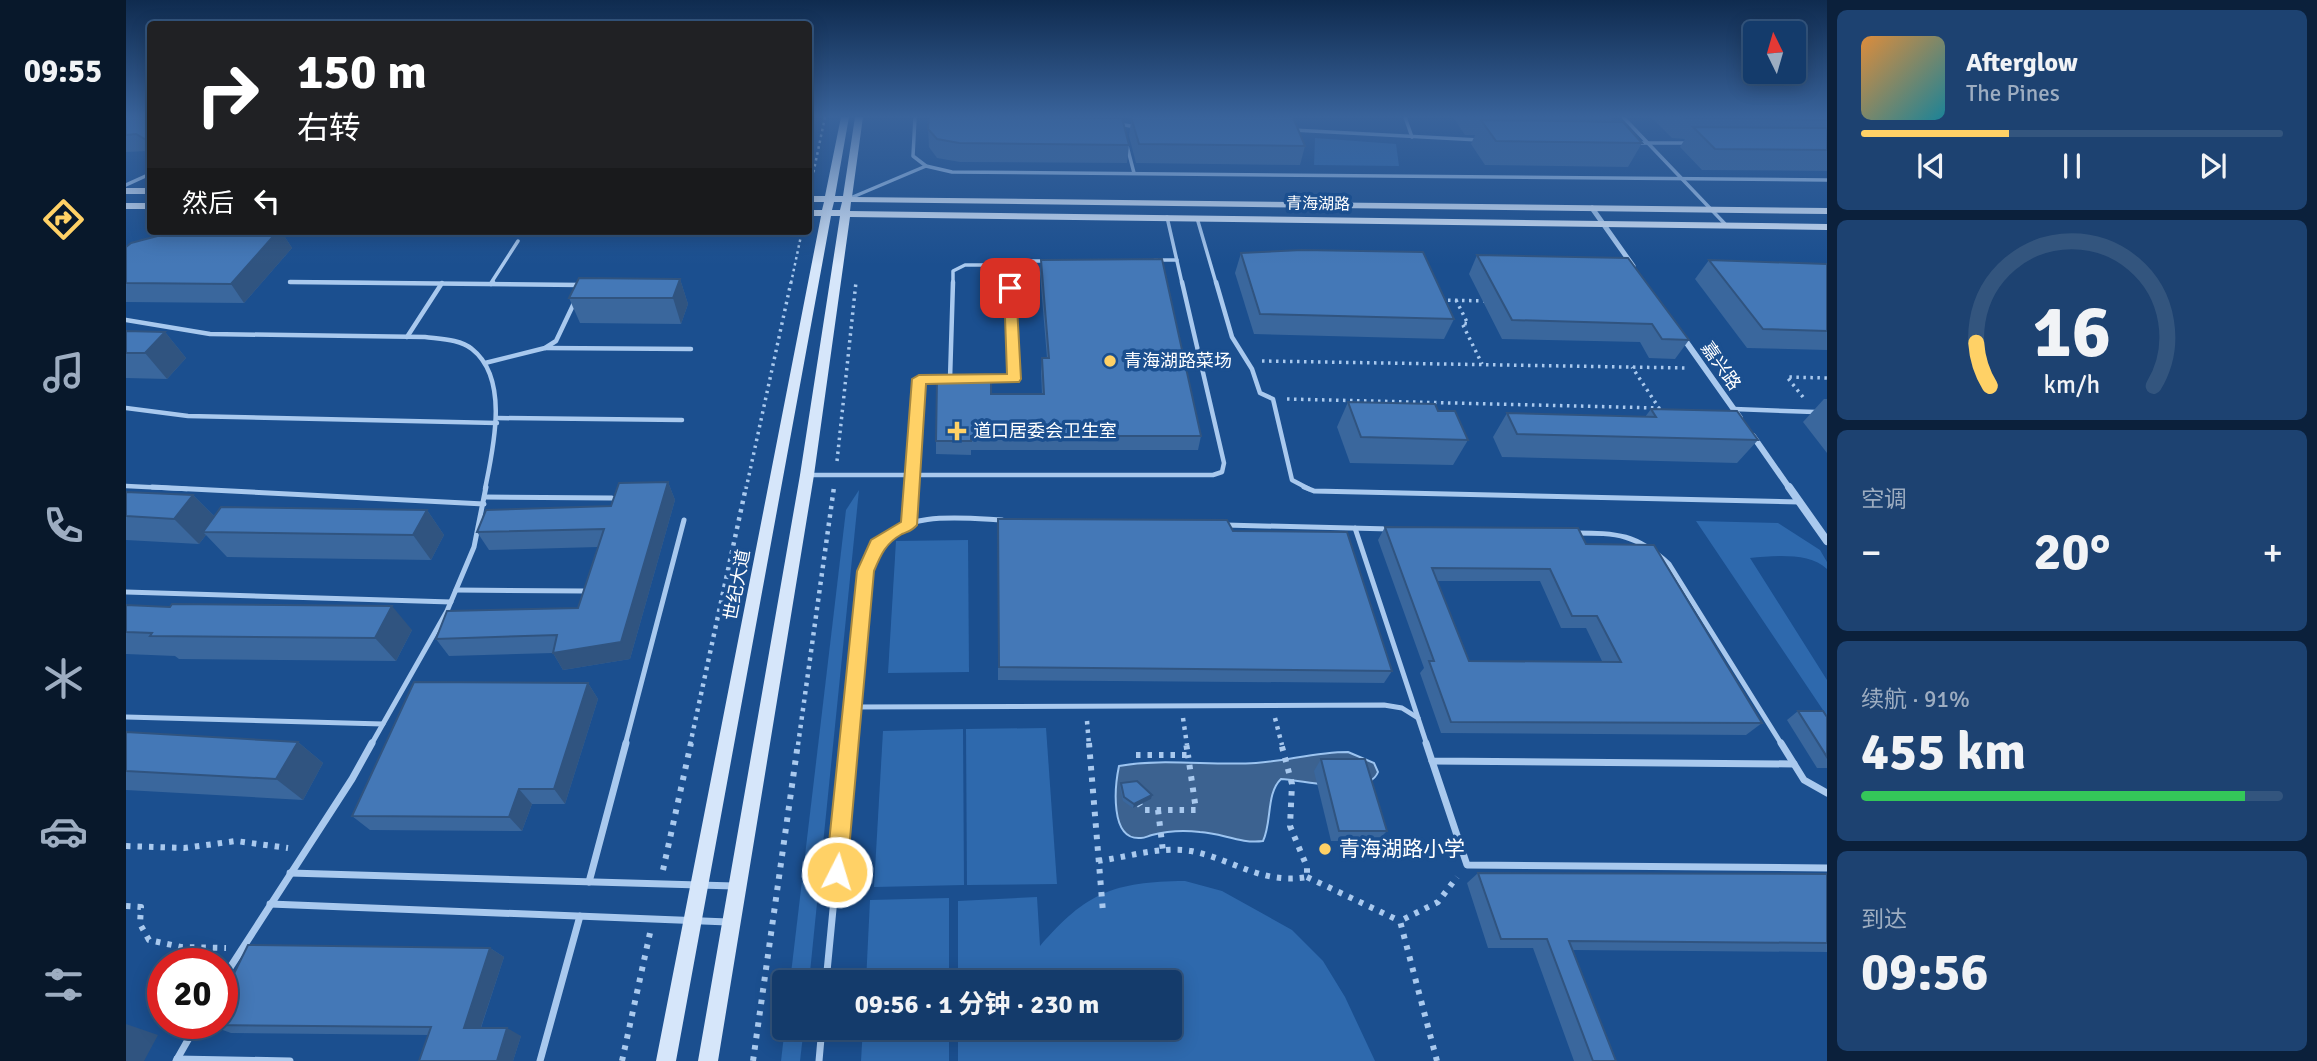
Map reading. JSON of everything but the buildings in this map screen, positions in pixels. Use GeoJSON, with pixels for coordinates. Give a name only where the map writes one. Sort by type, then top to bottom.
{"type":"FeatureCollection","features":[{"type":"Feature","properties":{"kind":"main road","name":"世纪大道"},"geometry":{"type":"LineString","coordinates":[[666,1061],[836,167]]}},
{"type":"Feature","properties":{"kind":"main road"},"geometry":{"type":"LineString","coordinates":[[708,1061],[807,475],[852,167]]}},
{"type":"Feature","properties":{"kind":"main road"},"geometry":{"type":"LineString","coordinates":[[126,191],[147,191]]}},
{"type":"Feature","properties":{"kind":"main road","name":"青海湖路"},"geometry":{"type":"LineString","coordinates":[[812,200],[829,206],[1827,211]]}},
{"type":"Feature","properties":{"kind":"main road"},"geometry":{"type":"LineString","coordinates":[[126,206],[147,206]]}},
{"type":"Feature","properties":{"kind":"main road","name":"青海湖路"},"geometry":{"type":"LineString","coordinates":[[812,212],[829,206]]}},
{"type":"Feature","properties":{"kind":"main road","name":"青海湖路"},"geometry":{"type":"LineString","coordinates":[[846,206],[1198,218],[1827,227]]}},
{"type":"Feature","properties":{"kind":"street"},"geometry":{"type":"LineString","coordinates":[[1592,208],[1635,269]]}},
{"type":"Feature","properties":{"kind":"street","name":"嘉兴路"},"geometry":{"type":"LineString","coordinates":[[1674,324],[1827,541]]}},
{"type":"Feature","properties":{"kind":"lane"},"geometry":{"type":"LineString","coordinates":[[846,206],[925,167]]}},
{"type":"Feature","properties":{"kind":"lane"},"geometry":{"type":"LineString","coordinates":[[928,167],[952,172],[1827,180]]}},
{"type":"Feature","properties":{"kind":"lane"},"geometry":{"type":"LineString","coordinates":[[1132,167],[1134,173]]}},
{"type":"Feature","properties":{"kind":"lane"},"geometry":{"type":"LineString","coordinates":[[1671,167],[1726,225]]}},
{"type":"Feature","properties":{"kind":"lane"},"geometry":{"type":"LineString","coordinates":[[126,184],[147,175]]}},
{"type":"Feature","properties":{"kind":"lane"},"geometry":{"type":"LineString","coordinates":[[807,475],[1199,475],[1222,472],[1224,463],[1167,217]]}},
{"type":"Feature","properties":{"kind":"lane"},"geometry":{"type":"LineString","coordinates":[[1198,218],[1231,337],[1247,360],[1260,393],[1273,399],[1292,480],[1297,485],[1314,491],[1800,502]]}},
{"type":"Feature","properties":{"kind":"lane"},"geometry":{"type":"LineString","coordinates":[[491,284],[518,241]]}},
{"type":"Feature","properties":{"kind":"lane"},"geometry":{"type":"LineString","coordinates":[[1151,260],[1177,260]]}},
{"type":"Feature","properties":{"kind":"lane"},"geometry":{"type":"LineString","coordinates":[[909,525],[919,379],[1014,379],[1009,261],[1060,261]]}},
{"type":"Feature","properties":{"kind":"lane"},"geometry":{"type":"LineString","coordinates":[[950,379],[953,271],[965,265],[1009,265]]}},
{"type":"Feature","properties":{"kind":"lane"},"geometry":{"type":"LineString","coordinates":[[290,282],[582,285],[556,341],[545,348]]}},
{"type":"Feature","properties":{"kind":"lane"},"geometry":{"type":"LineString","coordinates":[[407,337],[442,283]]}},
{"type":"Feature","properties":{"kind":"lane"},"geometry":{"type":"LineString","coordinates":[[126,320],[211,334],[407,337],[454,341],[471,348],[485,363],[496,403],[497,420],[474,547],[451,602],[352,779],[238,954]]}},
{"type":"Feature","properties":{"kind":"lane"},"geometry":{"type":"LineString","coordinates":[[485,363],[545,348],[691,349]]}},
{"type":"Feature","properties":{"kind":"lane"},"geometry":{"type":"LineString","coordinates":[[126,408],[188,416],[681,420]]}},
{"type":"Feature","properties":{"kind":"lane"},"geometry":{"type":"LineString","coordinates":[[1734,410],[1815,412]]}},
{"type":"Feature","properties":{"kind":"lane"},"geometry":{"type":"LineString","coordinates":[[126,486],[484,500],[612,498]]}},
{"type":"Feature","properties":{"kind":"lane"},"geometry":{"type":"LineString","coordinates":[[827,970],[865,571],[877,544],[896,530],[925,519],[1011,520]]}},
{"type":"Feature","properties":{"kind":"lane"},"geometry":{"type":"LineString","coordinates":[[589,882],[684,520]]}},
{"type":"Feature","properties":{"kind":"lane"},"geometry":{"type":"LineString","coordinates":[[1217,525],[1396,529]]}},
{"type":"Feature","properties":{"kind":"lane"},"geometry":{"type":"LineString","coordinates":[[1355,528],[1467,865],[1827,868]]}},
{"type":"Feature","properties":{"kind":"lane"},"geometry":{"type":"LineString","coordinates":[[1573,533],[1628,534],[1650,546],[1669,564],[1804,779],[1827,793]]}},
{"type":"Feature","properties":{"kind":"lane"},"geometry":{"type":"LineString","coordinates":[[456,590],[583,591]]}},
{"type":"Feature","properties":{"kind":"lane"},"geometry":{"type":"LineString","coordinates":[[126,592],[451,602]]}},
{"type":"Feature","properties":{"kind":"lane"},"geometry":{"type":"LineString","coordinates":[[852,708],[1384,705],[1402,708],[1418,718]]}},
{"type":"Feature","properties":{"kind":"lane"},"geometry":{"type":"LineString","coordinates":[[126,717],[383,724]]}},
{"type":"Feature","properties":{"kind":"lane"},"geometry":{"type":"LineString","coordinates":[[1432,761],[1794,764]]}},
{"type":"Feature","properties":{"kind":"lane"},"geometry":{"type":"LineString","coordinates":[[290,873],[737,886]]}},
{"type":"Feature","properties":{"kind":"lane"},"geometry":{"type":"LineString","coordinates":[[270,904],[732,922]]}},
{"type":"Feature","properties":{"kind":"lane"},"geometry":{"type":"LineString","coordinates":[[540,1061],[580,916]]}},
{"type":"Feature","properties":{"kind":"lane"},"geometry":{"type":"LineString","coordinates":[[188,1039],[176,1060],[290,1061]]}},
{"type":"Feature","properties":{"kind":"lane"},"geometry":{"type":"LineString","coordinates":[[819,1061],[821,1040]]}},
{"type":"Feature","properties":{"kind":"path"},"geometry":{"type":"LineString","coordinates":[[660,884],[801,235]]}},
{"type":"Feature","properties":{"kind":"path"},"geometry":{"type":"LineString","coordinates":[[753,1061],[836,475],[857,278]]}},
{"type":"Feature","properties":{"kind":"path"},"geometry":{"type":"LineString","coordinates":[[1428,300],[1495,301]]}},
{"type":"Feature","properties":{"kind":"path"},"geometry":{"type":"LineString","coordinates":[[1456,300],[1468,324],[1462,323],[1482,365]]}},
{"type":"Feature","properties":{"kind":"path"},"geometry":{"type":"LineString","coordinates":[[1247,360],[1705,368]]}},
{"type":"Feature","properties":{"kind":"path"},"geometry":{"type":"LineString","coordinates":[[1273,399],[1659,408],[1632,367]]}},
{"type":"Feature","properties":{"kind":"path"},"geometry":{"type":"LineString","coordinates":[[1815,412],[1787,377],[1827,378]]}},
{"type":"Feature","properties":{"kind":"path"},"geometry":{"type":"LineString","coordinates":[[1086,706],[1103,912]]}},
{"type":"Feature","properties":{"kind":"path"},"geometry":{"type":"LineString","coordinates":[[1134,797],[1143,810],[1196,810],[1181,706]]}},
{"type":"Feature","properties":{"kind":"path"},"geometry":{"type":"LineString","coordinates":[[1272,706],[1292,784],[1290,826],[1307,867],[1307,877]]}},
{"type":"Feature","properties":{"kind":"path"},"geometry":{"type":"LineString","coordinates":[[1136,755],[1188,755]]}},
{"type":"Feature","properties":{"kind":"path"},"geometry":{"type":"LineString","coordinates":[[1158,810],[1163,851]]}},
{"type":"Feature","properties":{"kind":"path"},"geometry":{"type":"LineString","coordinates":[[126,846],[184,848],[236,841],[305,850]]}},
{"type":"Feature","properties":{"kind":"path"},"geometry":{"type":"LineString","coordinates":[[1098,861],[1163,851],[1191,851],[1266,877],[1294,881],[1307,877],[1400,921],[1437,1061]]}},
{"type":"Feature","properties":{"kind":"path"},"geometry":{"type":"LineString","coordinates":[[1400,921],[1438,902],[1467,865]]}},
{"type":"Feature","properties":{"kind":"path"},"geometry":{"type":"LineString","coordinates":[[126,906],[141,907],[140,924],[149,940],[181,947],[242,948]]}},
{"type":"Feature","properties":{"kind":"path"},"geometry":{"type":"LineString","coordinates":[[622,1061],[653,919]]}},
{"type":"Feature","properties":{"kind":"shaded area"},"geometry":{"type":"Polygon","coordinates":[[[859,490],[810,970],[791,970],[846,510],[859,490]]]}},
{"type":"Feature","properties":{"kind":"shaded area"},"geometry":{"type":"Polygon","coordinates":[[[1696,521],[1778,523],[1820,550],[1827,562],[1827,569],[1801,558],[1750,558],[1827,680],[1827,716],[1696,521]]]}},
{"type":"Feature","properties":{"kind":"shaded area"},"geometry":{"type":"Polygon","coordinates":[[[968,540],[969,672],[888,673],[896,541],[968,540]]]}},
{"type":"Feature","properties":{"kind":"shaded area"},"geometry":{"type":"Polygon","coordinates":[[[1046,728],[1057,884],[967,885],[966,729],[1046,728]]]}},
{"type":"Feature","properties":{"kind":"shaded area"},"geometry":{"type":"Polygon","coordinates":[[[963,729],[964,885],[874,887],[883,731],[963,729]]]}},
{"type":"Feature","properties":{"kind":"shaded area"},"geometry":{"type":"Polygon","coordinates":[[[1348,752],[1374,763],[1378,772],[1372,780],[1362,784],[1335,786],[1281,779],[1273,792],[1263,841],[1247,841],[1188,831],[1131,837],[1119,822],[1116,786],[1119,766],[1152,763],[1256,763],[1348,752]]]}},
{"type":"Feature","properties":{"kind":"shaded area"},"geometry":{"type":"Polygon","coordinates":[[[1185,881],[1222,891],[1292,930],[1323,961],[1345,997],[1375,1061],[958,1061],[958,1040],[1182,1040],[1182,970],[958,970],[958,901],[1037,897],[1040,946],[1072,913],[1103,894],[1139,884],[1185,881]]]}},
{"type":"Feature","properties":{"kind":"shaded area"},"geometry":{"type":"Polygon","coordinates":[[[949,898],[949,970],[867,970],[870,900],[949,898]]]}},
{"type":"Feature","properties":{"kind":"shaded area"},"geometry":{"type":"Polygon","coordinates":[[[783,1040],[802,1040],[800,1061],[781,1061],[783,1040]]]}},
{"type":"Feature","properties":{"kind":"shaded area"},"geometry":{"type":"Polygon","coordinates":[[[862,1040],[949,1040],[949,1061],[861,1061],[862,1040]]]}},
{"type":"Feature","properties":{"kind":"place","name":"青海湖路菜场"},"geometry":{"type":"Point","coordinates":[1110,361]}},
{"type":"Feature","properties":{"kind":"place","name":"道口居委会卫生室"},"geometry":{"type":"Point","coordinates":[957,431]}},
{"type":"Feature","properties":{"kind":"place","name":"青海湖路小学"},"geometry":{"type":"Point","coordinates":[1325,849]}},
{"type":"Feature","properties":{"kind":"route"},"geometry":{"type":"LineString","coordinates":[[837,872],[865,571],[877,544],[896,530],[909,525],[919,379],[1014,379],[1010,288]]}}]}
